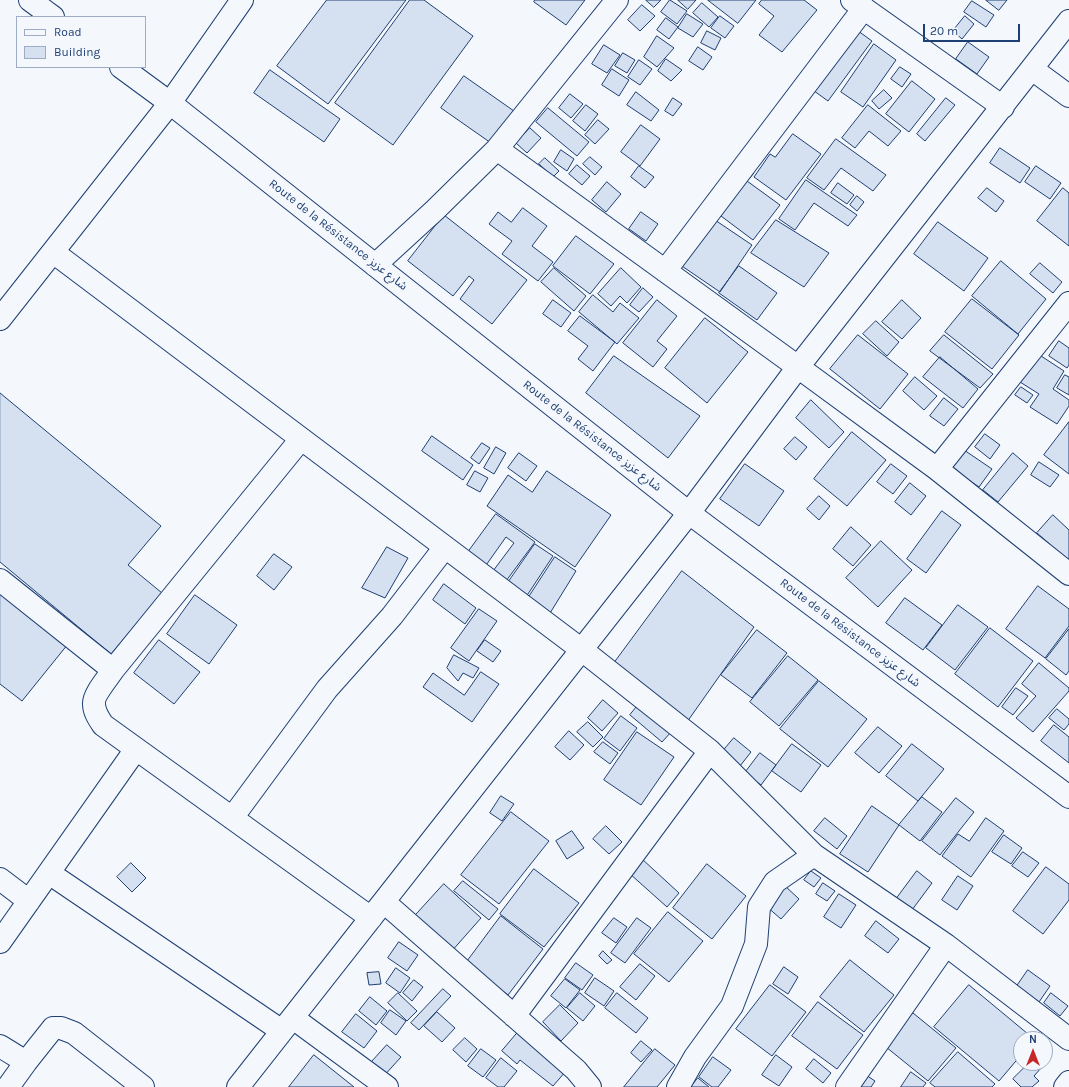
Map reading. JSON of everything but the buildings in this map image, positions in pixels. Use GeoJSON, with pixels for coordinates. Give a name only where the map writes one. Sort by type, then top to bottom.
{"type":"FeatureCollection","features":[{"type":"Feature","properties":{"kind":"street"},"geometry":{"type":"LineString","coordinates":[[30,0],[52,16]]}},
{"type":"Feature","properties":{"kind":"street"},"geometry":{"type":"LineString","coordinates":[[0,319],[170,102],[242,0]]}},
{"type":"Feature","properties":{"kind":"street"},"geometry":{"type":"LineString","coordinates":[[376,265],[435,210],[496,149],[617,0]]}},
{"type":"Feature","properties":{"kind":"street"},"geometry":{"type":"LineString","coordinates":[[665,271],[858,4],[1003,107]]}},
{"type":"Feature","properties":{"kind":"street"},"geometry":{"type":"LineString","coordinates":[[238,1087],[689,513],[798,367],[1069,21]]}},
{"type":"Feature","properties":{"kind":"street","name":"Route de la Résistance شارع عزيز"},"geometry":{"type":"LineString","coordinates":[[123,68],[170,102],[689,513],[1069,797]]}},
{"type":"Feature","properties":{"kind":"street"},"geometry":{"type":"LineString","coordinates":[[1032,69],[1069,96]]}},
{"type":"Feature","properties":{"kind":"street"},"geometry":{"type":"LineString","coordinates":[[496,149],[798,367],[937,470],[1069,574]]}},
{"type":"Feature","properties":{"kind":"street"},"geometry":{"type":"LineString","coordinates":[[53,252],[582,650],[710,751],[814,855],[946,945],[1069,1039]]}},
{"type":"Feature","properties":{"kind":"street"},"geometry":{"type":"LineString","coordinates":[[937,470],[1069,303]]}},
{"type":"Feature","properties":{"kind":"street"},"geometry":{"type":"LineString","coordinates":[[301,439],[113,670],[96,695],[94,704],[97,716],[103,725],[232,818],[377,910],[514,1016],[576,1070],[590,1087]]}},
{"type":"Feature","properties":{"kind":"street"},"geometry":{"type":"LineString","coordinates":[[232,818],[326,689],[392,616],[444,546]]}},
{"type":"Feature","properties":{"kind":"street"},"geometry":{"type":"LineString","coordinates":[[0,580],[113,670]]}},
{"type":"Feature","properties":{"kind":"street"},"geometry":{"type":"LineString","coordinates":[[0,942],[136,749]]}},
{"type":"Feature","properties":{"kind":"street"},"geometry":{"type":"LineString","coordinates":[[514,1016],[710,751]]}},
{"type":"Feature","properties":{"kind":"street"},"geometry":{"type":"LineString","coordinates":[[678,1087],[695,1057],[732,1006],[756,944],[759,907],[775,882],[814,855]]}},
{"type":"Feature","properties":{"kind":"street"},"geometry":{"type":"LineString","coordinates":[[49,873],[387,1087]]}},
{"type":"Feature","properties":{"kind":"street"},"geometry":{"type":"LineString","coordinates":[[0,879],[29,901]]}},
{"type":"Feature","properties":{"kind":"street"},"geometry":{"type":"LineString","coordinates":[[847,1087],[946,945]]}},
{"type":"Feature","properties":{"kind":"street"},"geometry":{"type":"LineString","coordinates":[[8,1087],[53,1028],[61,1028],[74,1033],[143,1087]]}},
{"type":"Feature","properties":{"kind":"street"},"geometry":{"type":"LineString","coordinates":[[0,1046],[26,1062]]}},
{"type":"Feature","properties":{"kind":"street"},"geometry":{"type":"LineString","coordinates":[[1065,1087],[1069,1082]]}}]}
